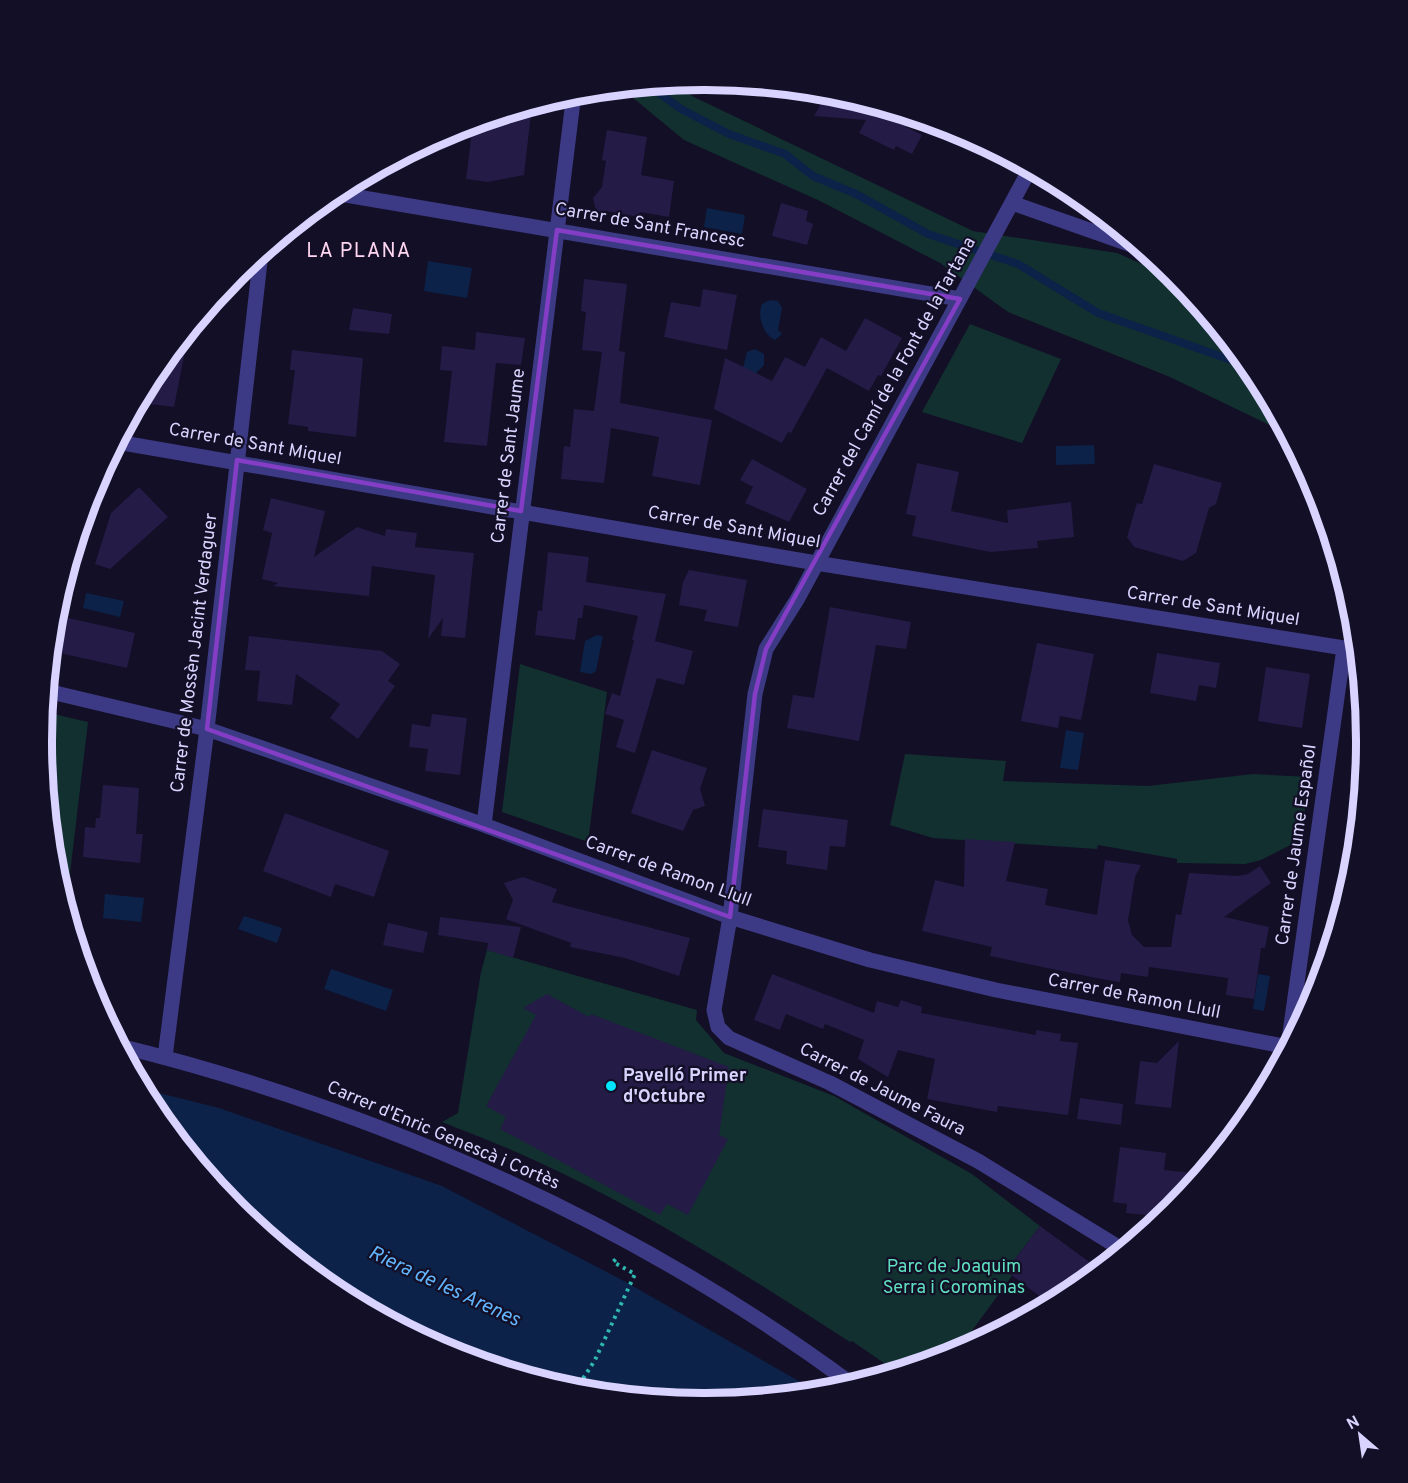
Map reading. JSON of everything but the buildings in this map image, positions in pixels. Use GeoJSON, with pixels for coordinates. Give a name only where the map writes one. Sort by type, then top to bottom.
{"type":"FeatureCollection","features":[{"type":"Feature","properties":{"kind":"street","name":"Carrer de Sant Jaume"},"geometry":{"type":"LineString","coordinates":[[484,825],[573,104]]}},
{"type":"Feature","properties":{"kind":"street","name":"Carrer del Camí de la Font de la Tartana"},"geometry":{"type":"LineString","coordinates":[[730,917],[759,674],[766,649],[816,563],[1027,175]]}},
{"type":"Feature","properties":{"kind":"street","name":"Carrer de Sant Francesc"},"geometry":{"type":"LineString","coordinates":[[349,195],[960,299]]}},
{"type":"Feature","properties":{"kind":"street"},"geometry":{"type":"LineString","coordinates":[[1012,203],[1121,241]]}},
{"type":"Feature","properties":{"kind":"street","name":"Carrer de Mossèn Jacint Verdaguer"},"geometry":{"type":"LineString","coordinates":[[165,1057],[207,729],[260,266]]}},
{"type":"Feature","properties":{"kind":"street","name":"Carrer de Sant Miquel"},"geometry":{"type":"LineString","coordinates":[[125,443],[237,460],[816,563],[1344,648]]}},
{"type":"Feature","properties":{"kind":"street","name":"Carrer de Jaume Español"},"geometry":{"type":"LineString","coordinates":[[1291,1023],[1344,648]]}},
{"type":"Feature","properties":{"kind":"street","name":"Carrer de Ramon Llull"},"geometry":{"type":"LineString","coordinates":[[55,693],[207,729],[484,825],[730,917],[870,960],[996,990],[1280,1045]]}},
{"type":"Feature","properties":{"kind":"street","name":"Carrer de Jaume Faura"},"geometry":{"type":"LineString","coordinates":[[730,917],[714,1010],[718,1027],[729,1038],[830,1083],[978,1161],[1116,1246]]}},
{"type":"Feature","properties":{"kind":"street","name":"Carrer d'Enric Genescà i Cortès"},"geometry":{"type":"LineString","coordinates":[[130,1048],[303,1099],[419,1144],[547,1200],[640,1249],[735,1305],[842,1378]]}},
{"type":"Feature","properties":{"kind":"path"},"geometry":{"type":"LineString","coordinates":[[582,1381],[595,1360],[635,1274]]}},
{"type":"Feature","properties":{"kind":"highlighted area"},"geometry":{"type":"Polygon","coordinates":[[[557,230],[960,299],[766,649],[755,694],[730,917],[207,729],[237,460],[521,511],[557,230]]]}},
{"type":"Feature","properties":{"kind":"green space"},"geometry":{"type":"Polygon","coordinates":[[[683,90],[973,231],[1117,253],[1151,268],[1194,312],[1221,345],[1246,380],[1274,427],[1170,377],[1008,312],[940,263],[820,201],[684,140],[629,95],[683,90]]]}},
{"type":"Feature","properties":{"kind":"green space"},"geometry":{"type":"Polygon","coordinates":[[[970,324],[1061,359],[1022,443],[922,412],[970,324]]]}},
{"type":"Feature","properties":{"kind":"green space"},"geometry":{"type":"Polygon","coordinates":[[[520,664],[607,692],[588,842],[502,812],[520,664]]]}},
{"type":"Feature","properties":{"kind":"green space"},"geometry":{"type":"Polygon","coordinates":[[[53,714],[88,722],[69,884],[58,827],[54,784],[53,714]]]}},
{"type":"Feature","properties":{"kind":"green space"},"geometry":{"type":"Polygon","coordinates":[[[905,754],[1006,761],[1003,781],[1148,786],[1253,774],[1310,777],[1300,840],[1261,860],[1245,864],[1177,863],[1177,859],[1098,845],[1097,849],[933,838],[890,825],[905,754]]]}},
{"type":"Feature","properties":{"kind":"green space","name":"Parc de Joaquim Serra i Corominas"},"geometry":{"type":"Polygon","coordinates":[[[487,950],[697,1010],[696,1020],[724,1053],[834,1096],[972,1174],[1040,1226],[1006,1271],[1012,1276],[968,1337],[888,1366],[852,1341],[850,1342],[734,1269],[616,1201],[534,1160],[442,1122],[458,1113],[481,972],[487,950]]]}},
{"type":"Feature","properties":{"kind":"water"},"geometry":{"type":"Polygon","coordinates":[[[707,208],[745,215],[742,234],[704,227],[707,208]]]}},
{"type":"Feature","properties":{"kind":"water"},"geometry":{"type":"Polygon","coordinates":[[[428,261],[472,268],[467,298],[424,291],[428,261]]]}},
{"type":"Feature","properties":{"kind":"water"},"geometry":{"type":"Polygon","coordinates":[[[770,300],[778,301],[782,308],[778,330],[782,334],[775,340],[764,329],[760,314],[762,304],[770,300]]]}},
{"type":"Feature","properties":{"kind":"water"},"geometry":{"type":"Polygon","coordinates":[[[755,349],[764,354],[764,365],[754,375],[740,380],[747,352],[755,349]]]}},
{"type":"Feature","properties":{"kind":"water"},"geometry":{"type":"Polygon","coordinates":[[[1094,445],[1095,464],[1056,465],[1056,446],[1094,445]]]}},
{"type":"Feature","properties":{"kind":"water"},"geometry":{"type":"Polygon","coordinates":[[[86,593],[124,601],[120,617],[83,608],[86,593]]]}},
{"type":"Feature","properties":{"kind":"water"},"geometry":{"type":"Polygon","coordinates":[[[597,635],[603,636],[596,671],[591,674],[580,672],[585,641],[597,635]]]}},
{"type":"Feature","properties":{"kind":"water"},"geometry":{"type":"Polygon","coordinates":[[[1066,730],[1084,733],[1078,770],[1060,768],[1066,730]]]}},
{"type":"Feature","properties":{"kind":"water"},"geometry":{"type":"Polygon","coordinates":[[[105,894],[144,898],[141,922],[103,918],[105,894]]]}},
{"type":"Feature","properties":{"kind":"water"},"geometry":{"type":"Polygon","coordinates":[[[244,916],[282,928],[277,943],[238,929],[244,916]]]}},
{"type":"Feature","properties":{"kind":"water"},"geometry":{"type":"Polygon","coordinates":[[[331,969],[393,990],[386,1011],[324,989],[331,969]]]}},
{"type":"Feature","properties":{"kind":"water"},"geometry":{"type":"Polygon","coordinates":[[[1258,974],[1270,976],[1264,1011],[1253,1009],[1258,974]]]}},
{"type":"Feature","properties":{"kind":"water","name":"Riera de les Arenes"},"geometry":{"type":"Polygon","coordinates":[[[155,1092],[219,1108],[442,1186],[624,1281],[805,1384],[747,1392],[704,1393],[661,1392],[619,1387],[535,1371],[455,1343],[416,1326],[342,1283],[274,1231],[214,1171],[187,1138],[155,1092]]]}},
{"type":"Feature","properties":{"kind":"waterway"},"geometry":{"type":"LineString","coordinates":[[657,91],[681,109],[729,134],[785,154],[813,176],[856,194],[928,234],[1018,264],[1098,313],[1232,360]]}},
{"type":"Feature","properties":{"kind":"place","name":"Pavelló Primer d'Octubre"},"geometry":{"type":"Point","coordinates":[611,1086]}},
{"type":"Feature","properties":{"kind":"district","name":"LA PLANA"},"geometry":{"type":"Point","coordinates":[359,252]}}]}
